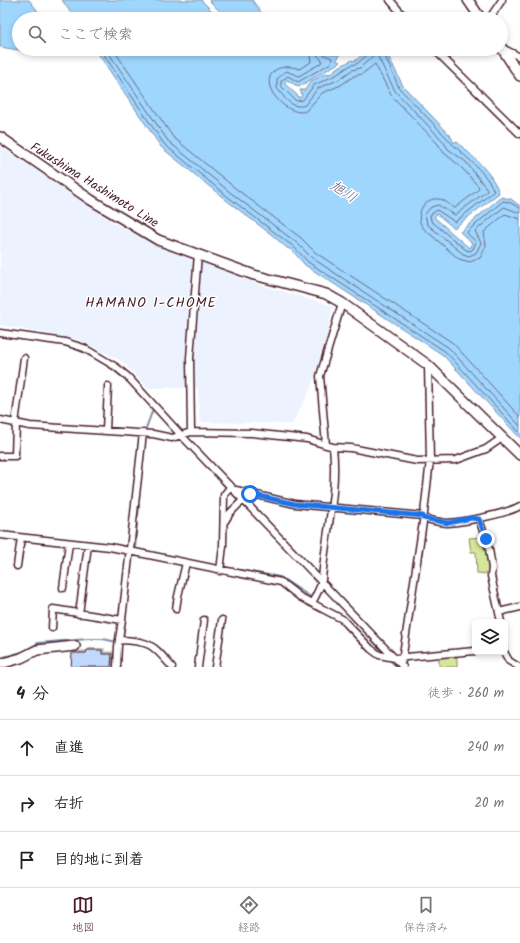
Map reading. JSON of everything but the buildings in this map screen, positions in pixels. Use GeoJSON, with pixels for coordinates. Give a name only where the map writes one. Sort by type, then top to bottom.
{"type":"FeatureCollection","features":[{"type":"Feature","properties":{"kind":"main road"},"geometry":{"type":"LineString","coordinates":[[468,0],[476,12]]}},
{"type":"Feature","properties":{"kind":"main road"},"geometry":{"type":"LineString","coordinates":[[508,56],[520,76]]}},
{"type":"Feature","properties":{"kind":"main road","name":"Fukushima Hashimoto Line"},"geometry":{"type":"LineString","coordinates":[[0,138],[91,200],[158,240],[254,275],[326,294],[342,303],[428,365],[520,455]]}},
{"type":"Feature","properties":{"kind":"main road"},"geometry":{"type":"LineString","coordinates":[[0,664],[21,658],[37,650],[74,646]]}},
{"type":"Feature","properties":{"kind":"street"},"geometry":{"type":"LineString","coordinates":[[390,0],[400,12]]}},
{"type":"Feature","properties":{"kind":"street"},"geometry":{"type":"LineString","coordinates":[[494,12],[502,0]]}},
{"type":"Feature","properties":{"kind":"street"},"geometry":{"type":"LineString","coordinates":[[508,50],[520,57]]}},
{"type":"Feature","properties":{"kind":"street"},"geometry":{"type":"LineString","coordinates":[[441,56],[520,134]]}},
{"type":"Feature","properties":{"kind":"street"},"geometry":{"type":"LineString","coordinates":[[191,432],[190,358],[198,254]]}},
{"type":"Feature","properties":{"kind":"street"},"geometry":{"type":"LineString","coordinates":[[326,445],[320,376],[342,303]]}},
{"type":"Feature","properties":{"kind":"street"},"geometry":{"type":"LineString","coordinates":[[0,333],[65,342],[84,348],[128,377],[179,436],[231,488],[401,666]]}},
{"type":"Feature","properties":{"kind":"street"},"geometry":{"type":"LineString","coordinates":[[0,456],[15,456],[16,423],[24,358]]}},
{"type":"Feature","properties":{"kind":"street"},"geometry":{"type":"LineString","coordinates":[[401,666],[430,460],[428,365]]}},
{"type":"Feature","properties":{"kind":"street"},"geometry":{"type":"LineString","coordinates":[[106,430],[108,386]]}},
{"type":"Feature","properties":{"kind":"street"},"geometry":{"type":"LineString","coordinates":[[0,420],[16,423],[179,436],[191,432],[252,433],[307,439],[333,447],[351,448],[417,460],[456,460],[486,449],[502,438]]}},
{"type":"Feature","properties":{"kind":"street"},"geometry":{"type":"LineString","coordinates":[[117,667],[143,433]]}},
{"type":"Feature","properties":{"kind":"street"},"geometry":{"type":"LineString","coordinates":[[313,601],[321,583],[332,509],[335,466],[333,447]]}},
{"type":"Feature","properties":{"kind":"street"},"geometry":{"type":"LineString","coordinates":[[231,488],[250,494],[295,504],[332,509],[423,517],[448,523],[471,518],[479,519],[520,508]]}},
{"type":"Feature","properties":{"kind":"street"},"geometry":{"type":"LineString","coordinates":[[220,568],[224,523],[223,502],[231,488]]}},
{"type":"Feature","properties":{"kind":"street"},"geometry":{"type":"LineString","coordinates":[[224,523],[230,513],[250,494]]}},
{"type":"Feature","properties":{"kind":"street"},"geometry":{"type":"LineString","coordinates":[[479,519],[489,549],[491,572],[501,619]]}},
{"type":"Feature","properties":{"kind":"street"},"geometry":{"type":"LineString","coordinates":[[0,535],[88,544],[220,568],[281,582],[300,597],[313,601],[342,619],[371,649],[382,656],[402,658],[472,651]]}},
{"type":"Feature","properties":{"kind":"street"},"geometry":{"type":"LineString","coordinates":[[17,566],[21,538]]}},
{"type":"Feature","properties":{"kind":"street"},"geometry":{"type":"LineString","coordinates":[[63,588],[69,543]]}},
{"type":"Feature","properties":{"kind":"street"},"geometry":{"type":"LineString","coordinates":[[79,614],[88,544]]}},
{"type":"Feature","properties":{"kind":"street"},"geometry":{"type":"LineString","coordinates":[[176,609],[186,563]]}},
{"type":"Feature","properties":{"kind":"street"},"geometry":{"type":"LineString","coordinates":[[500,612],[520,607]]}},
{"type":"Feature","properties":{"kind":"street"},"geometry":{"type":"LineString","coordinates":[[52,628],[53,609],[122,620]]}},
{"type":"Feature","properties":{"kind":"street"},"geometry":{"type":"LineString","coordinates":[[198,667],[204,620]]}},
{"type":"Feature","properties":{"kind":"street"},"geometry":{"type":"LineString","coordinates":[[215,667],[222,620]]}},
{"type":"Feature","properties":{"kind":"street"},"geometry":{"type":"LineString","coordinates":[[120,641],[135,641],[154,646],[172,667]]}},
{"type":"Feature","properties":{"kind":"street"},"geometry":{"type":"LineString","coordinates":[[506,655],[509,661],[519,667]]}},
{"type":"Feature","properties":{"kind":"shaded area"},"geometry":{"type":"Polygon","coordinates":[[[0,146],[116,224],[173,252],[261,285],[333,306],[326,341],[310,390],[292,424],[200,422],[198,388],[147,388],[123,362],[79,340],[0,325],[0,146]]]}},
{"type":"Feature","properties":{"kind":"green space"},"geometry":{"type":"Polygon","coordinates":[[[482,537],[486,550],[489,574],[477,573],[476,552],[471,552],[469,538],[482,537]]]}},
{"type":"Feature","properties":{"kind":"green space"},"geometry":{"type":"Polygon","coordinates":[[[457,657],[457,667],[439,667],[439,658],[457,657]]]}},
{"type":"Feature","properties":{"kind":"water"},"geometry":{"type":"Polygon","coordinates":[[[0,0],[29,0],[38,12],[12,12],[12,49],[0,47],[0,0]]]}},
{"type":"Feature","properties":{"kind":"water"},"geometry":{"type":"Polygon","coordinates":[[[62,0],[201,0],[213,12],[70,12],[62,0]]]}},
{"type":"Feature","properties":{"kind":"water"},"geometry":{"type":"Polygon","coordinates":[[[209,0],[252,0],[261,12],[220,12],[209,0]]]}},
{"type":"Feature","properties":{"kind":"water","name":"旭川"},"geometry":{"type":"Polygon","coordinates":[[[100,56],[340,56],[336,60],[340,62],[299,87],[287,80],[284,83],[300,98],[302,95],[300,90],[305,90],[310,82],[326,73],[329,74],[334,72],[335,69],[352,60],[355,61],[361,56],[388,56],[403,86],[450,135],[454,143],[456,141],[487,171],[499,193],[454,228],[437,214],[434,217],[469,248],[472,243],[460,232],[501,197],[511,199],[520,206],[520,438],[443,355],[305,265],[292,250],[287,248],[161,147],[100,56]]]}},
{"type":"Feature","properties":{"kind":"waterway"},"geometry":{"type":"LineString","coordinates":[[0,336],[55,343],[79,350],[106,365],[136,390]]}},
{"type":"Feature","properties":{"kind":"waterway"},"geometry":{"type":"LineString","coordinates":[[145,431],[153,409]]}},
{"type":"Feature","properties":{"kind":"waterway"},"geometry":{"type":"LineString","coordinates":[[222,483],[277,540]]}},
{"type":"Feature","properties":{"kind":"waterway"},"geometry":{"type":"LineString","coordinates":[[258,498],[275,502]]}},
{"type":"Feature","properties":{"kind":"waterway"},"geometry":{"type":"LineString","coordinates":[[138,516],[139,505]]}},
{"type":"Feature","properties":{"kind":"waterway"},"geometry":{"type":"LineString","coordinates":[[305,508],[330,510]]}},
{"type":"Feature","properties":{"kind":"waterway"},"geometry":{"type":"LineString","coordinates":[[414,601],[426,521]]}},
{"type":"Feature","properties":{"kind":"waterway"},"geometry":{"type":"LineString","coordinates":[[135,549],[137,524]]}},
{"type":"Feature","properties":{"kind":"waterway"},"geometry":{"type":"LineString","coordinates":[[222,567],[280,577],[317,601]]}},
{"type":"Feature","properties":{"kind":"waterway"},"geometry":{"type":"LineString","coordinates":[[336,601],[385,654]]}},
{"type":"Feature","properties":{"kind":"waterway"},"geometry":{"type":"LineString","coordinates":[[0,658],[22,652],[38,643],[88,639],[103,639],[117,642]]}},
{"type":"Feature","properties":{"kind":"waterway"},"geometry":{"type":"LineString","coordinates":[[508,654],[520,664]]}},
{"type":"Feature","properties":{"kind":"waterway"},"geometry":{"type":"LineString","coordinates":[[408,660],[439,657]]}},
{"type":"Feature","properties":{"kind":"waterway"},"geometry":{"type":"LineString","coordinates":[[160,658],[168,667]]}},
{"type":"Feature","properties":{"kind":"waterway"},"geometry":{"type":"LineString","coordinates":[[390,660],[397,667]]}},
{"type":"Feature","properties":{"kind":"district","name":"HAMANO 1-CHOME"},"geometry":{"type":"Point","coordinates":[151,302]}},
{"type":"Feature","properties":{"kind":"route"},"geometry":{"type":"LineString","coordinates":[[250,494],[295,504],[423,516],[423,518],[448,523],[471,518],[479,519],[486,539]]}}]}
